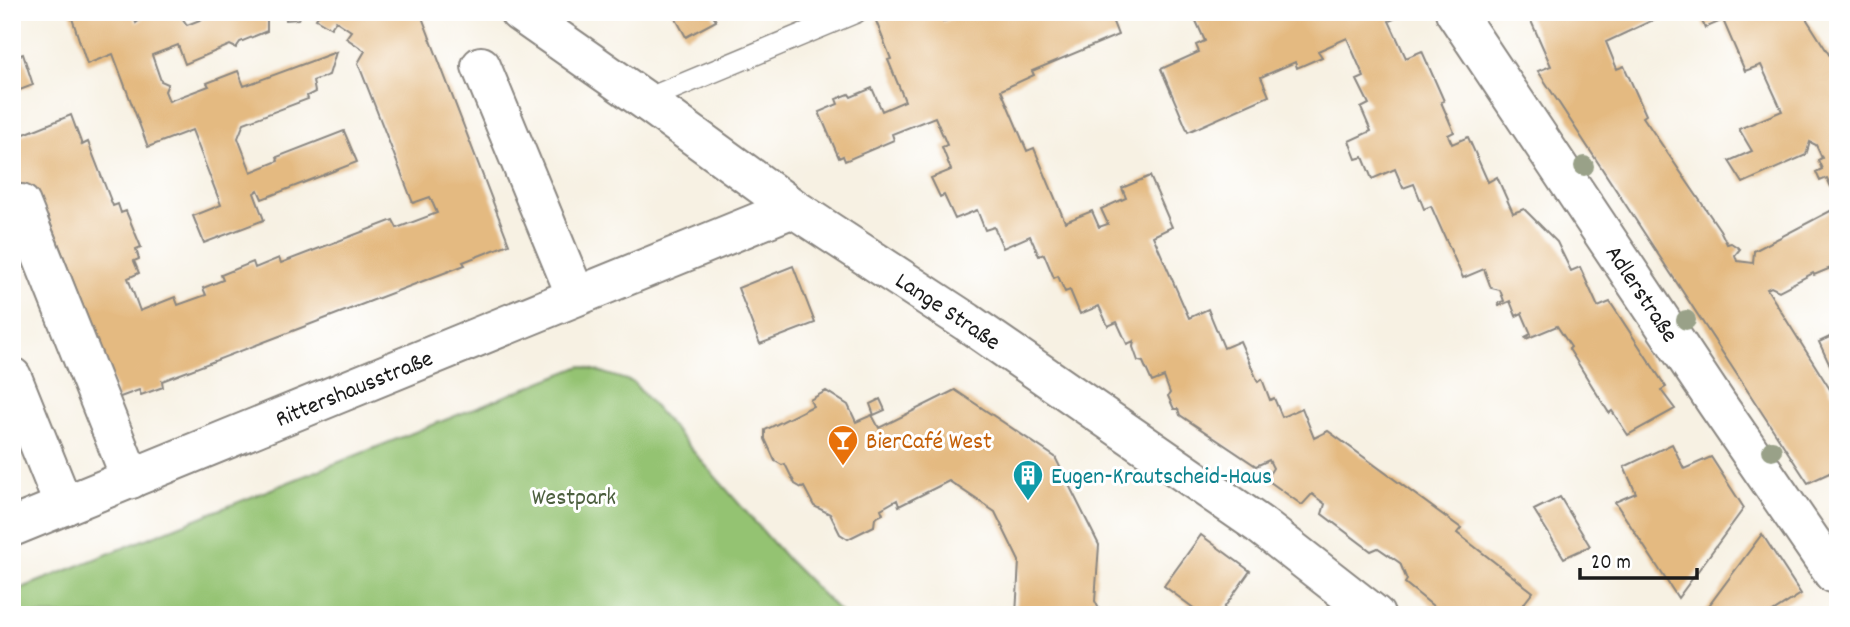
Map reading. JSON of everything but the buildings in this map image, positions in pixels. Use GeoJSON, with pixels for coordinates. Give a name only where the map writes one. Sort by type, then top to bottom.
{"type":"FeatureCollection","features":[{"type":"Feature","properties":{"kind":"street","name":"Lange Straße"},"geometry":{"type":"LineString","coordinates":[[519,12],[793,208],[957,316],[1237,509],[1375,615]]}},
{"type":"Feature","properties":{"kind":"street","name":"Adlerstraße"},"geometry":{"type":"LineString","coordinates":[[1455,12],[1833,573]]}},
{"type":"Feature","properties":{"kind":"street"},"geometry":{"type":"LineString","coordinates":[[481,66],[576,296]]}},
{"type":"Feature","properties":{"kind":"street"},"geometry":{"type":"LineString","coordinates":[[12,208],[21,204],[131,479]]}},
{"type":"Feature","properties":{"kind":"street","name":"Rittershausstraße"},"geometry":{"type":"LineString","coordinates":[[12,527],[793,208]]}},
{"type":"Feature","properties":{"kind":"street"},"geometry":{"type":"LineString","coordinates":[[12,377],[64,506]]}},
{"type":"Feature","properties":{"kind":"lane"},"geometry":{"type":"LineString","coordinates":[[645,100],[856,12]]}},
{"type":"Feature","properties":{"kind":"green space","name":"Westpark"},"geometry":{"type":"Polygon","coordinates":[[[581,366],[633,382],[788,560],[843,615],[12,615],[12,592],[581,366]]]}},
{"type":"Feature","properties":{"kind":"place","name":"BierCafé West"},"geometry":{"type":"Point","coordinates":[843,467]}},
{"type":"Feature","properties":{"kind":"place","name":"Eugen-Krautscheid-Haus"},"geometry":{"type":"Point","coordinates":[1028,502]}}]}
